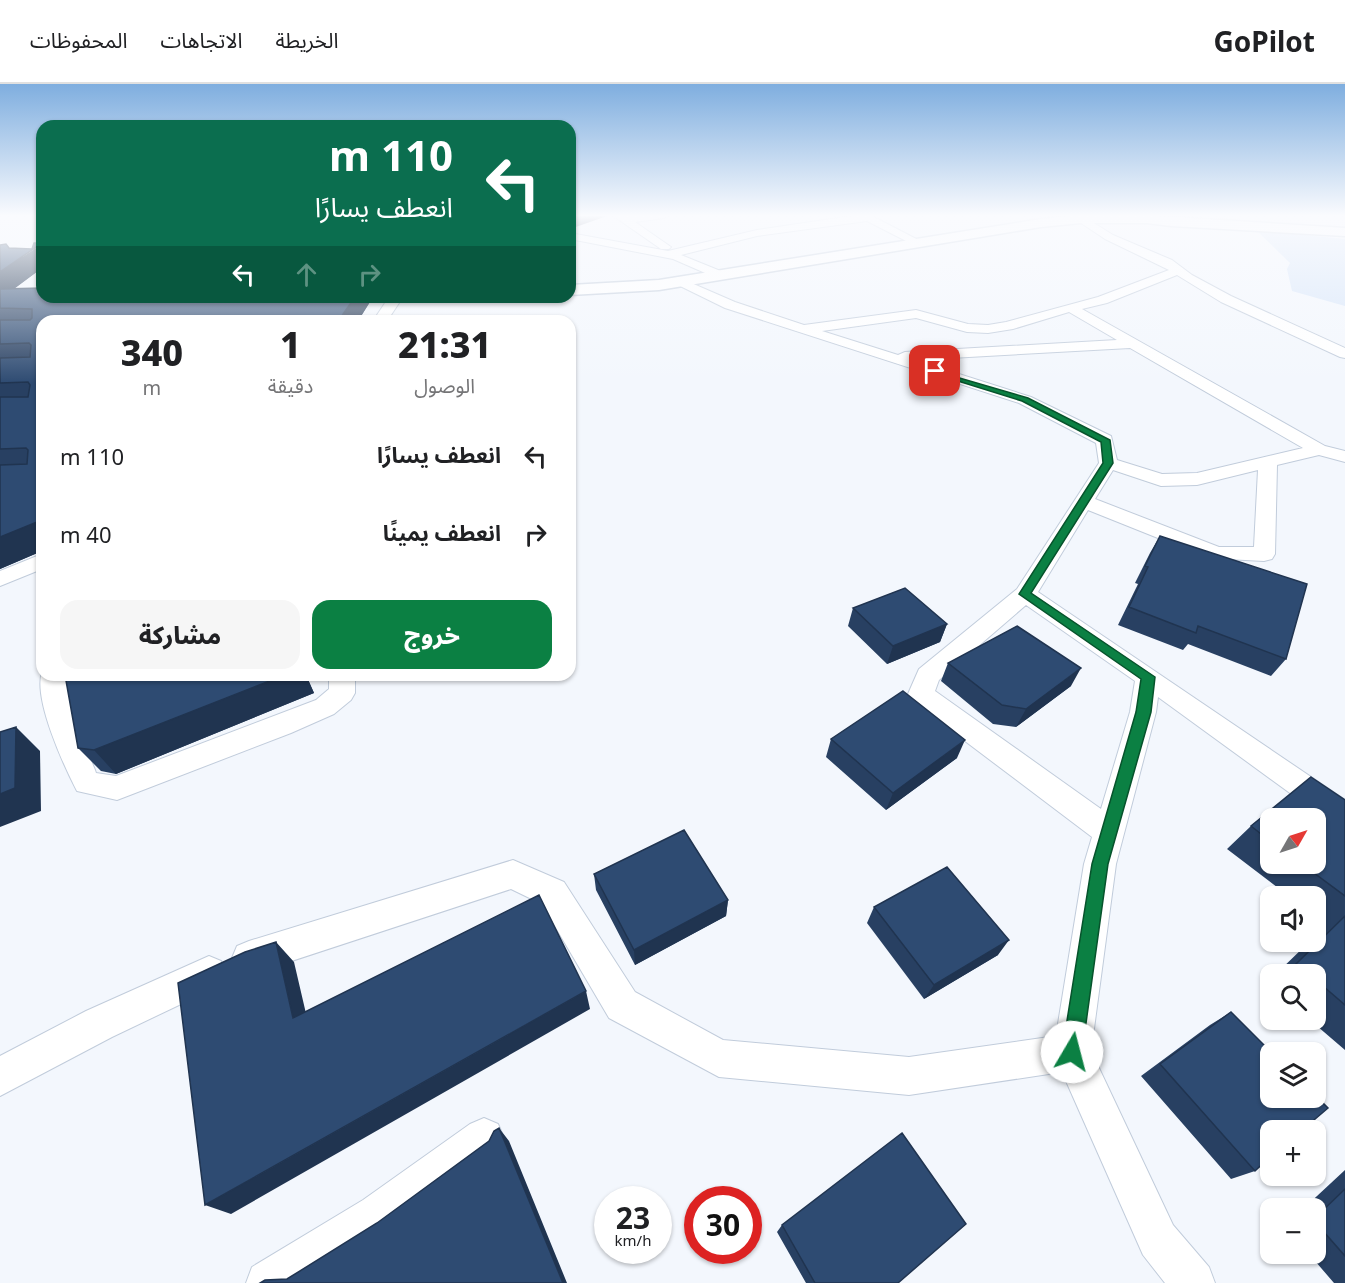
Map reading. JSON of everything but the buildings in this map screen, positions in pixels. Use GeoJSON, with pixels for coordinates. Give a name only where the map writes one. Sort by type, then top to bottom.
{"type":"FeatureCollection","features":[{"type":"Feature","properties":{"kind":"main road"},"geometry":{"type":"LineString","coordinates":[[576,290],[637,288],[744,271]]}},
{"type":"Feature","properties":{"kind":"street"},"geometry":{"type":"LineString","coordinates":[[710,271],[719,275]]}},
{"type":"Feature","properties":{"kind":"street"},"geometry":{"type":"LineString","coordinates":[[803,329],[916,314],[967,328],[988,329],[1024,322],[1113,296],[1177,271]]}},
{"type":"Feature","properties":{"kind":"street"},"geometry":{"type":"LineString","coordinates":[[1180,271],[1188,278],[1226,299],[1345,354]]}},
{"type":"Feature","properties":{"kind":"street"},"geometry":{"type":"LineString","coordinates":[[678,282],[730,305],[1025,400],[1105,440],[1108,463],[1025,594],[928,675],[921,694],[1109,832]]}},
{"type":"Feature","properties":{"kind":"street"},"geometry":{"type":"LineString","coordinates":[[1070,307],[1319,450],[1345,457]]}},
{"type":"Feature","properties":{"kind":"street"},"geometry":{"type":"LineString","coordinates":[[890,357],[1131,344]]}},
{"type":"Feature","properties":{"kind":"street"},"geometry":{"type":"LineString","coordinates":[[1108,463],[1161,480],[1197,479],[1319,450]]}},
{"type":"Feature","properties":{"kind":"street"},"geometry":{"type":"LineString","coordinates":[[1084,501],[1216,553],[1264,554],[1268,463]]}},
{"type":"Feature","properties":{"kind":"street"},"geometry":{"type":"LineString","coordinates":[[0,579],[36,564]]}},
{"type":"Feature","properties":{"kind":"street"},"geometry":{"type":"LineString","coordinates":[[1025,594],[1148,677],[1345,816]]}},
{"type":"Feature","properties":{"kind":"street"},"geometry":{"type":"LineString","coordinates":[[1148,677],[1143,712],[1100,864],[1072,1052],[1158,1240],[1194,1283]]}},
{"type":"Feature","properties":{"kind":"street"},"geometry":{"type":"LineString","coordinates":[[53,681],[55,702],[75,760],[87,783],[117,788],[325,707],[342,693],[342,681]]}},
{"type":"Feature","properties":{"kind":"street"},"geometry":{"type":"LineString","coordinates":[[0,1077],[99,1024],[224,966],[513,874],[554,893],[622,1005],[719,1058],[909,1076],[1072,1052]]}},
{"type":"Feature","properties":{"kind":"street"},"geometry":{"type":"LineString","coordinates":[[268,1283],[378,1215],[484,1138]]}},
{"type":"Feature","properties":{"kind":"shaded area"},"geometry":{"type":"Polygon","coordinates":[[[1287,271],[1345,271],[1345,306],[1292,291],[1287,271]]]}},
{"type":"Feature","properties":{"kind":"route"},"geometry":{"type":"LineString","coordinates":[[935,371],[1025,400],[1105,440],[1108,463],[1025,594],[1148,677],[1143,712],[1100,864],[1072,1052]]}}]}
